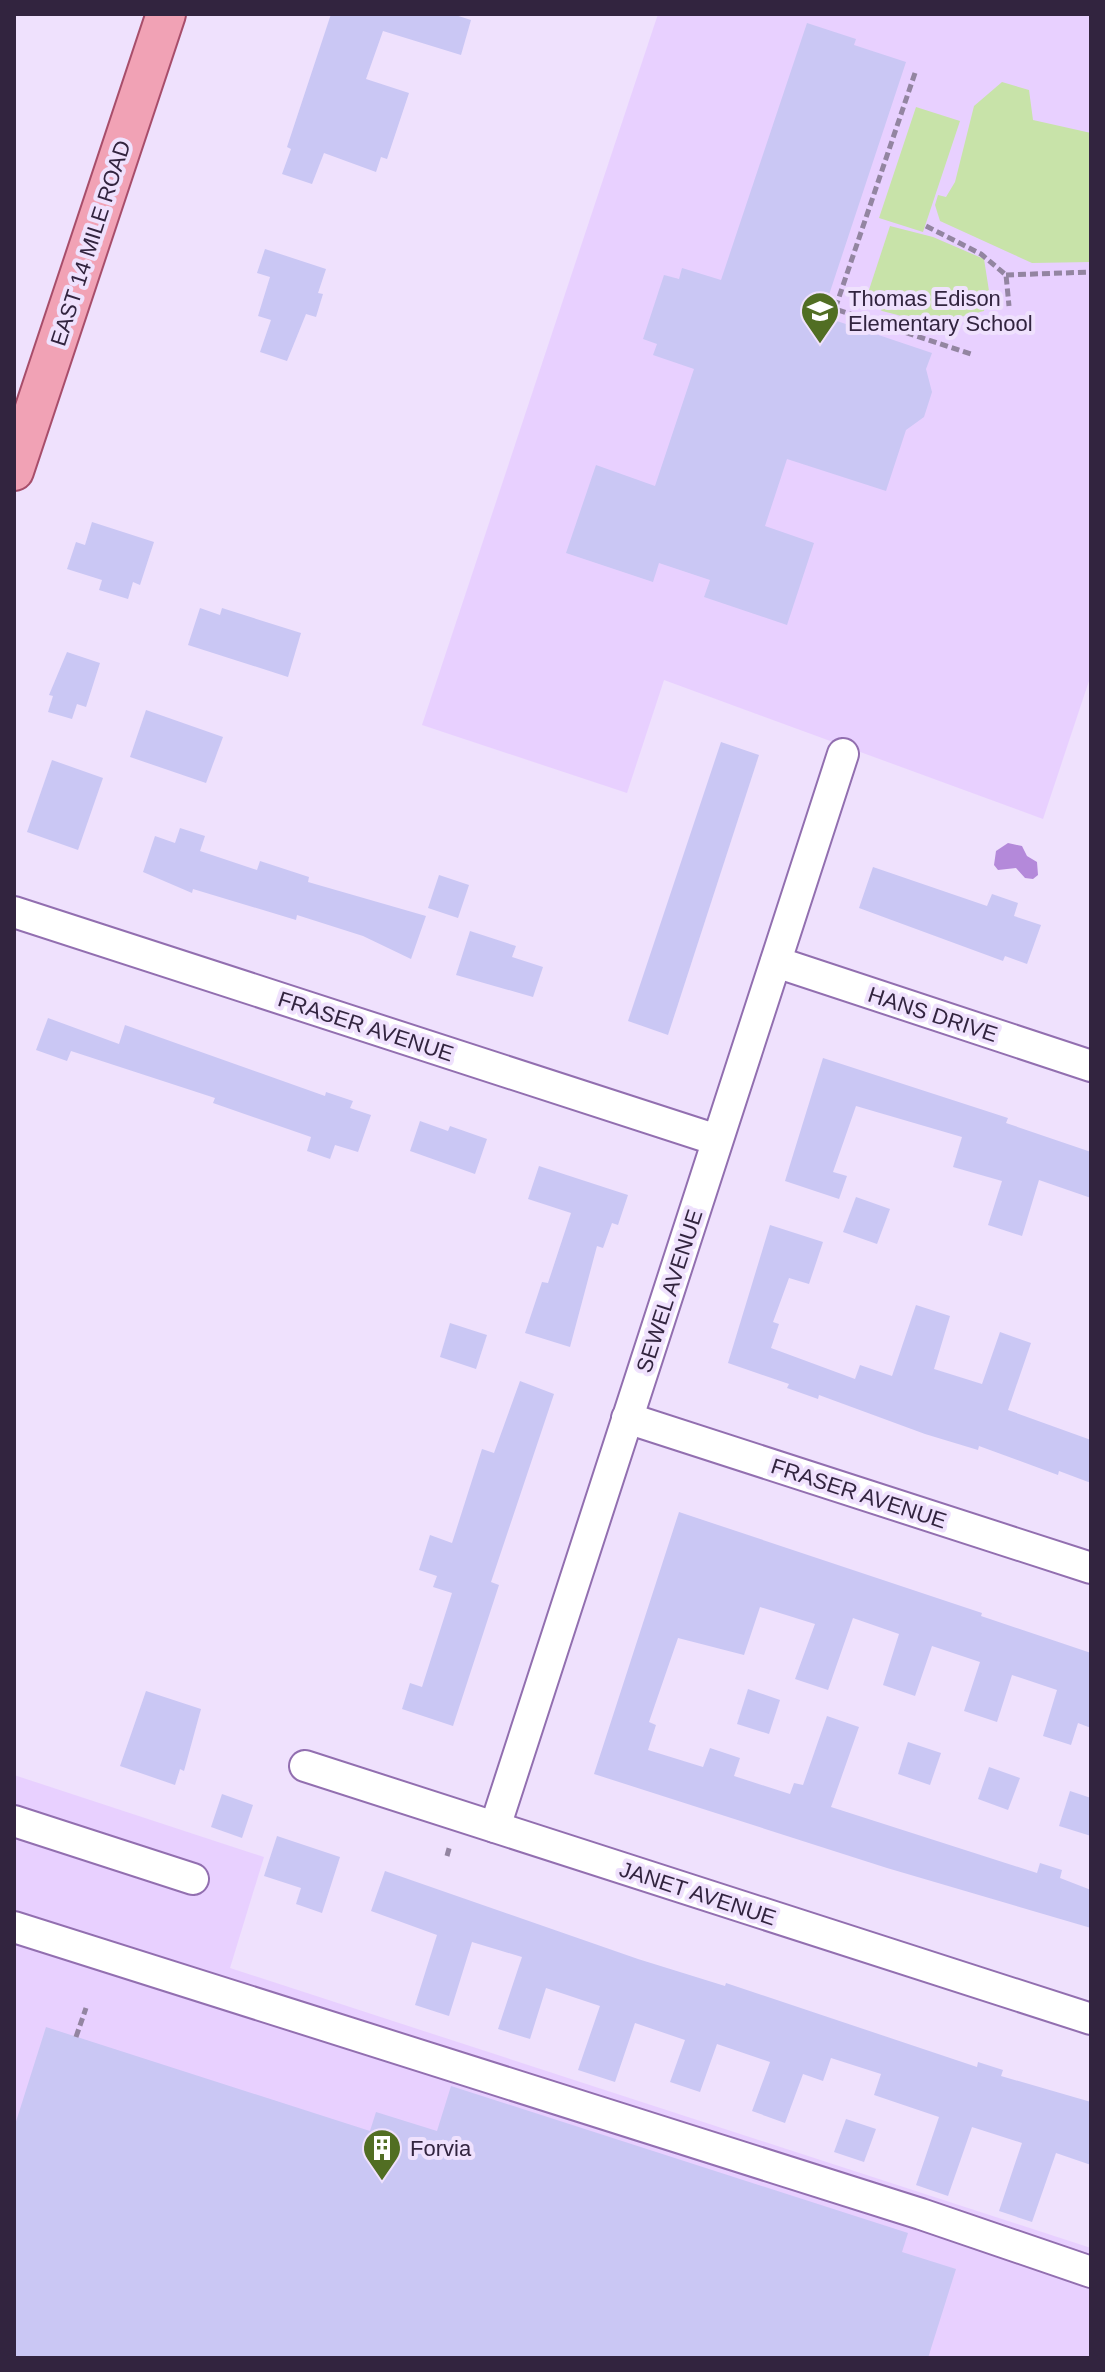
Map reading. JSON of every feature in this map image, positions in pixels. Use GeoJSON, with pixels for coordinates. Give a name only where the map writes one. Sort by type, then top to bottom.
{"type":"FeatureCollection","features":[{"type":"Feature","properties":{"kind":"main road","name":"EAST 14 MILE ROAD"},"geometry":{"type":"LineString","coordinates":[[14,471],[166,14]]}},
{"type":"Feature","properties":{"kind":"street","name":"SEWEL AVENUE"},"geometry":{"type":"LineString","coordinates":[[495,1827],[843,754]]}},
{"type":"Feature","properties":{"kind":"street","name":"FRASER AVENUE"},"geometry":{"type":"LineString","coordinates":[[14,912],[717,1140]]}},
{"type":"Feature","properties":{"kind":"street","name":"HANS DRIVE"},"geometry":{"type":"LineString","coordinates":[[776,962],[1091,1066]]}},
{"type":"Feature","properties":{"kind":"street","name":"FRASER AVENUE"},"geometry":{"type":"LineString","coordinates":[[627,1418],[1091,1568]]}},
{"type":"Feature","properties":{"kind":"street","name":"JANET AVENUE"},"geometry":{"type":"LineString","coordinates":[[305,1766],[1091,2019]]}},
{"type":"Feature","properties":{"kind":"street"},"geometry":{"type":"LineString","coordinates":[[14,1821],[193,1879]]}},
{"type":"Feature","properties":{"kind":"street"},"geometry":{"type":"LineString","coordinates":[[15,1930],[921,2214],[1091,2272]]}},
{"type":"Feature","properties":{"kind":"path"},"geometry":{"type":"LineString","coordinates":[[915,73],[835,309],[974,355]]}},
{"type":"Feature","properties":{"kind":"path"},"geometry":{"type":"LineString","coordinates":[[926,226],[981,254],[1006,275],[1091,272]]}},
{"type":"Feature","properties":{"kind":"path"},"geometry":{"type":"LineString","coordinates":[[1006,275],[1009,306]]}},
{"type":"Feature","properties":{"kind":"path"},"geometry":{"type":"LineString","coordinates":[[76,2037],[86,2008]]}},
{"type":"Feature","properties":{"kind":"shaded area","name":"Thomas Edison Elementary School"},"geometry":{"type":"Polygon","coordinates":[[[658,14],[1091,14],[1091,675],[1043,819],[664,680],[627,793],[422,725],[658,14]]]}},
{"type":"Feature","properties":{"kind":"shaded area"},"geometry":{"type":"Polygon","coordinates":[[[1008,843],[1022,846],[1027,856],[1037,862],[1038,875],[1033,879],[1025,878],[1016,868],[998,870],[994,865],[996,851],[1008,843]]]}},
{"type":"Feature","properties":{"kind":"shaded area","name":"Forvia"},"geometry":{"type":"Polygon","coordinates":[[[14,1775],[264,1857],[230,1968],[1091,2248],[1091,2358],[14,2358],[14,1775]]]}},
{"type":"Feature","properties":{"kind":"green space"},"geometry":{"type":"Polygon","coordinates":[[[1002,82],[1029,90],[1033,120],[1091,133],[1091,262],[1032,263],[940,221],[935,205],[938,195],[946,197],[955,182],[974,106],[1002,82]]]}},
{"type":"Feature","properties":{"kind":"green space"},"geometry":{"type":"Polygon","coordinates":[[[916,107],[960,121],[923,232],[879,218],[916,107]]]}},
{"type":"Feature","properties":{"kind":"green space"},"geometry":{"type":"Polygon","coordinates":[[[890,226],[933,237],[984,259],[989,291],[984,311],[933,324],[882,311],[866,299],[890,226]]]}},
{"type":"Feature","properties":{"kind":"building"},"geometry":{"type":"Polygon","coordinates":[[[331,14],[452,14],[471,20],[461,55],[383,31],[366,79],[409,93],[387,159],[381,157],[376,172],[324,153],[312,184],[282,174],[291,149],[287,147],[331,14]]]}},
{"type":"Feature","properties":{"kind":"building","name":"Thomas Edison Elementary School"},"geometry":{"type":"Polygon","coordinates":[[[807,23],[856,39],[854,45],[906,62],[822,316],[932,353],[926,369],[932,392],[924,417],[906,430],[886,491],[787,459],[765,526],[814,543],[787,625],[704,597],[710,580],[659,563],[653,582],[566,553],[596,465],[655,486],[694,369],[653,355],[657,344],[643,339],[664,275],[679,279],[682,268],[721,280],[807,23]]]}},
{"type":"Feature","properties":{"kind":"building"},"geometry":{"type":"Polygon","coordinates":[[[265,249],[326,269],[318,293],[323,294],[316,317],[306,314],[287,361],[260,352],[271,320],[258,316],[270,277],[257,273],[265,249]]]}},
{"type":"Feature","properties":{"kind":"building"},"geometry":{"type":"Polygon","coordinates":[[[92,522],[154,542],[140,585],[133,582],[128,599],[99,590],[102,580],[67,569],[76,542],[85,545],[92,522]]]}},
{"type":"Feature","properties":{"kind":"building"},"geometry":{"type":"Polygon","coordinates":[[[200,608],[220,615],[222,608],[301,633],[288,677],[188,645],[200,608]]]}},
{"type":"Feature","properties":{"kind":"building"},"geometry":{"type":"Polygon","coordinates":[[[67,652],[100,663],[86,707],[77,704],[72,719],[48,712],[53,696],[49,695],[67,652]]]}},
{"type":"Feature","properties":{"kind":"building"},"geometry":{"type":"Polygon","coordinates":[[[146,710],[223,737],[206,783],[130,757],[146,710]]]}},
{"type":"Feature","properties":{"kind":"building"},"geometry":{"type":"Polygon","coordinates":[[[721,742],[759,755],[668,1035],[628,1021],[721,742]]]}},
{"type":"Feature","properties":{"kind":"building"},"geometry":{"type":"Polygon","coordinates":[[[52,760],[103,778],[78,850],[27,832],[52,760]]]}},
{"type":"Feature","properties":{"kind":"building"},"geometry":{"type":"Polygon","coordinates":[[[180,828],[205,836],[200,851],[257,870],[260,861],[309,877],[308,882],[426,916],[411,959],[363,936],[297,915],[296,920],[193,889],[192,893],[143,872],[155,836],[175,843],[180,828]]]}},
{"type":"Feature","properties":{"kind":"building"},"geometry":{"type":"Polygon","coordinates":[[[873,867],[987,906],[992,894],[1018,903],[1014,916],[1041,925],[1027,964],[1005,956],[1003,961],[859,908],[873,867]]]}},
{"type":"Feature","properties":{"kind":"building"},"geometry":{"type":"Polygon","coordinates":[[[439,875],[469,885],[458,918],[428,908],[439,875]]]}},
{"type":"Feature","properties":{"kind":"building"},"geometry":{"type":"Polygon","coordinates":[[[470,931],[516,946],[512,957],[543,967],[533,997],[456,975],[470,931]]]}},
{"type":"Feature","properties":{"kind":"building"},"geometry":{"type":"Polygon","coordinates":[[[48,1018],[119,1044],[125,1025],[325,1096],[326,1092],[353,1101],[350,1108],[371,1115],[358,1152],[335,1145],[330,1159],[307,1151],[311,1137],[213,1103],[215,1098],[71,1051],[67,1061],[36,1050],[48,1018]]]}},
{"type":"Feature","properties":{"kind":"building"},"geometry":{"type":"Polygon","coordinates":[[[823,1058],[1008,1118],[1006,1123],[1091,1152],[1091,1198],[1039,1180],[1022,1236],[988,1225],[1002,1181],[953,1167],[962,1137],[856,1106],[833,1172],[847,1176],[839,1199],[785,1181],[823,1058]]]}},
{"type":"Feature","properties":{"kind":"building"},"geometry":{"type":"Polygon","coordinates":[[[420,1121],[448,1131],[450,1126],[487,1139],[475,1174],[410,1151],[420,1121]]]}},
{"type":"Feature","properties":{"kind":"building"},"geometry":{"type":"Polygon","coordinates":[[[539,1166],[628,1195],[618,1225],[612,1223],[603,1248],[597,1246],[570,1347],[525,1333],[542,1282],[548,1283],[571,1213],[528,1199],[539,1166]]]}},
{"type":"Feature","properties":{"kind":"building"},"geometry":{"type":"Polygon","coordinates":[[[856,1197],[890,1209],[877,1244],[843,1232],[856,1197]]]}},
{"type":"Feature","properties":{"kind":"building"},"geometry":{"type":"Polygon","coordinates":[[[770,1225],[823,1242],[809,1284],[789,1278],[773,1322],[779,1324],[771,1348],[855,1379],[860,1365],[892,1376],[916,1305],[950,1316],[934,1369],[982,1384],[1000,1332],[1031,1343],[1008,1410],[1091,1440],[1091,1483],[1059,1471],[1058,1475],[979,1446],[978,1450],[925,1434],[819,1395],[818,1399],[787,1388],[789,1384],[728,1363],[770,1225]]]}},
{"type":"Feature","properties":{"kind":"building"},"geometry":{"type":"Polygon","coordinates":[[[450,1323],[487,1335],[476,1369],[440,1357],[450,1323]]]}},
{"type":"Feature","properties":{"kind":"building"},"geometry":{"type":"Polygon","coordinates":[[[520,1381],[554,1394],[491,1582],[499,1585],[453,1726],[402,1709],[410,1683],[422,1687],[452,1593],[433,1587],[437,1576],[419,1570],[430,1535],[452,1543],[482,1449],[494,1453],[520,1381]]]}},
{"type":"Feature","properties":{"kind":"building"},"geometry":{"type":"Polygon","coordinates":[[[679,1512],[982,1613],[981,1616],[1091,1653],[1091,1728],[1078,1723],[1071,1745],[1043,1736],[1057,1690],[1012,1675],[997,1722],[964,1711],[980,1662],[932,1646],[915,1696],[883,1685],[899,1634],[853,1618],[828,1690],[795,1679],[815,1624],[760,1607],[744,1655],[678,1638],[649,1722],[656,1725],[648,1750],[703,1767],[710,1748],[740,1758],[734,1776],[790,1794],[794,1783],[803,1785],[827,1716],[859,1727],[831,1807],[1037,1873],[1040,1863],[1062,1870],[1060,1878],[1091,1890],[1091,1928],[887,1868],[594,1774],[679,1512]]]}},
{"type":"Feature","properties":{"kind":"building"},"geometry":{"type":"Polygon","coordinates":[[[748,1689],[780,1700],[769,1734],[737,1724],[748,1689]]]}},
{"type":"Feature","properties":{"kind":"building"},"geometry":{"type":"Polygon","coordinates":[[[146,1691],[201,1709],[184,1771],[180,1769],[175,1785],[120,1766],[146,1691]]]}},
{"type":"Feature","properties":{"kind":"building"},"geometry":{"type":"Polygon","coordinates":[[[908,1742],[941,1753],[930,1785],[898,1774],[908,1742]]]}},
{"type":"Feature","properties":{"kind":"building"},"geometry":{"type":"Polygon","coordinates":[[[989,1767],[1020,1778],[1008,1810],[978,1799],[989,1767]]]}},
{"type":"Feature","properties":{"kind":"building"},"geometry":{"type":"Polygon","coordinates":[[[1070,1791],[1091,1798],[1091,1836],[1059,1826],[1070,1791]]]}},
{"type":"Feature","properties":{"kind":"building"},"geometry":{"type":"Polygon","coordinates":[[[222,1794],[253,1805],[242,1838],[211,1827],[222,1794]]]}},
{"type":"Feature","properties":{"kind":"building"},"geometry":{"type":"Polygon","coordinates":[[[277,1836],[340,1857],[322,1913],[296,1904],[301,1888],[264,1876],[277,1836]]]}},
{"type":"Feature","properties":{"kind":"building"},"geometry":{"type":"Polygon","coordinates":[[[385,1871],[638,1959],[725,1986],[726,1983],[977,2067],[978,2062],[1003,2070],[1001,2076],[1091,2102],[1091,2165],[1056,2153],[1032,2222],[999,2211],[1022,2143],[972,2127],[948,2196],[916,2185],[939,2117],[874,2095],[881,2074],[831,2058],[823,2081],[803,2074],[785,2123],[752,2111],[770,2062],[717,2044],[700,2092],[670,2082],[685,2040],[635,2023],[615,2082],[578,2070],[600,2006],[546,1988],[530,2039],[498,2029],[522,1957],[472,1942],[449,2016],[415,2005],[437,1935],[371,1911],[385,1871]]]}},
{"type":"Feature","properties":{"kind":"building","name":"Forvia"},"geometry":{"type":"Polygon","coordinates":[[[46,2027],[370,2131],[376,2112],[437,2131],[451,2086],[908,2233],[902,2252],[956,2269],[928,2358],[14,2358],[14,2128],[46,2027]]]}},
{"type":"Feature","properties":{"kind":"building"},"geometry":{"type":"Polygon","coordinates":[[[846,2119],[876,2129],[864,2162],[834,2152],[846,2119]]]}},
{"type":"Feature","properties":{"kind":"place","name":"Thomas Edison Elementary School"},"geometry":{"type":"Point","coordinates":[820,345]}},
{"type":"Feature","properties":{"kind":"place","name":"Forvia"},"geometry":{"type":"Point","coordinates":[382,2182]}}]}
